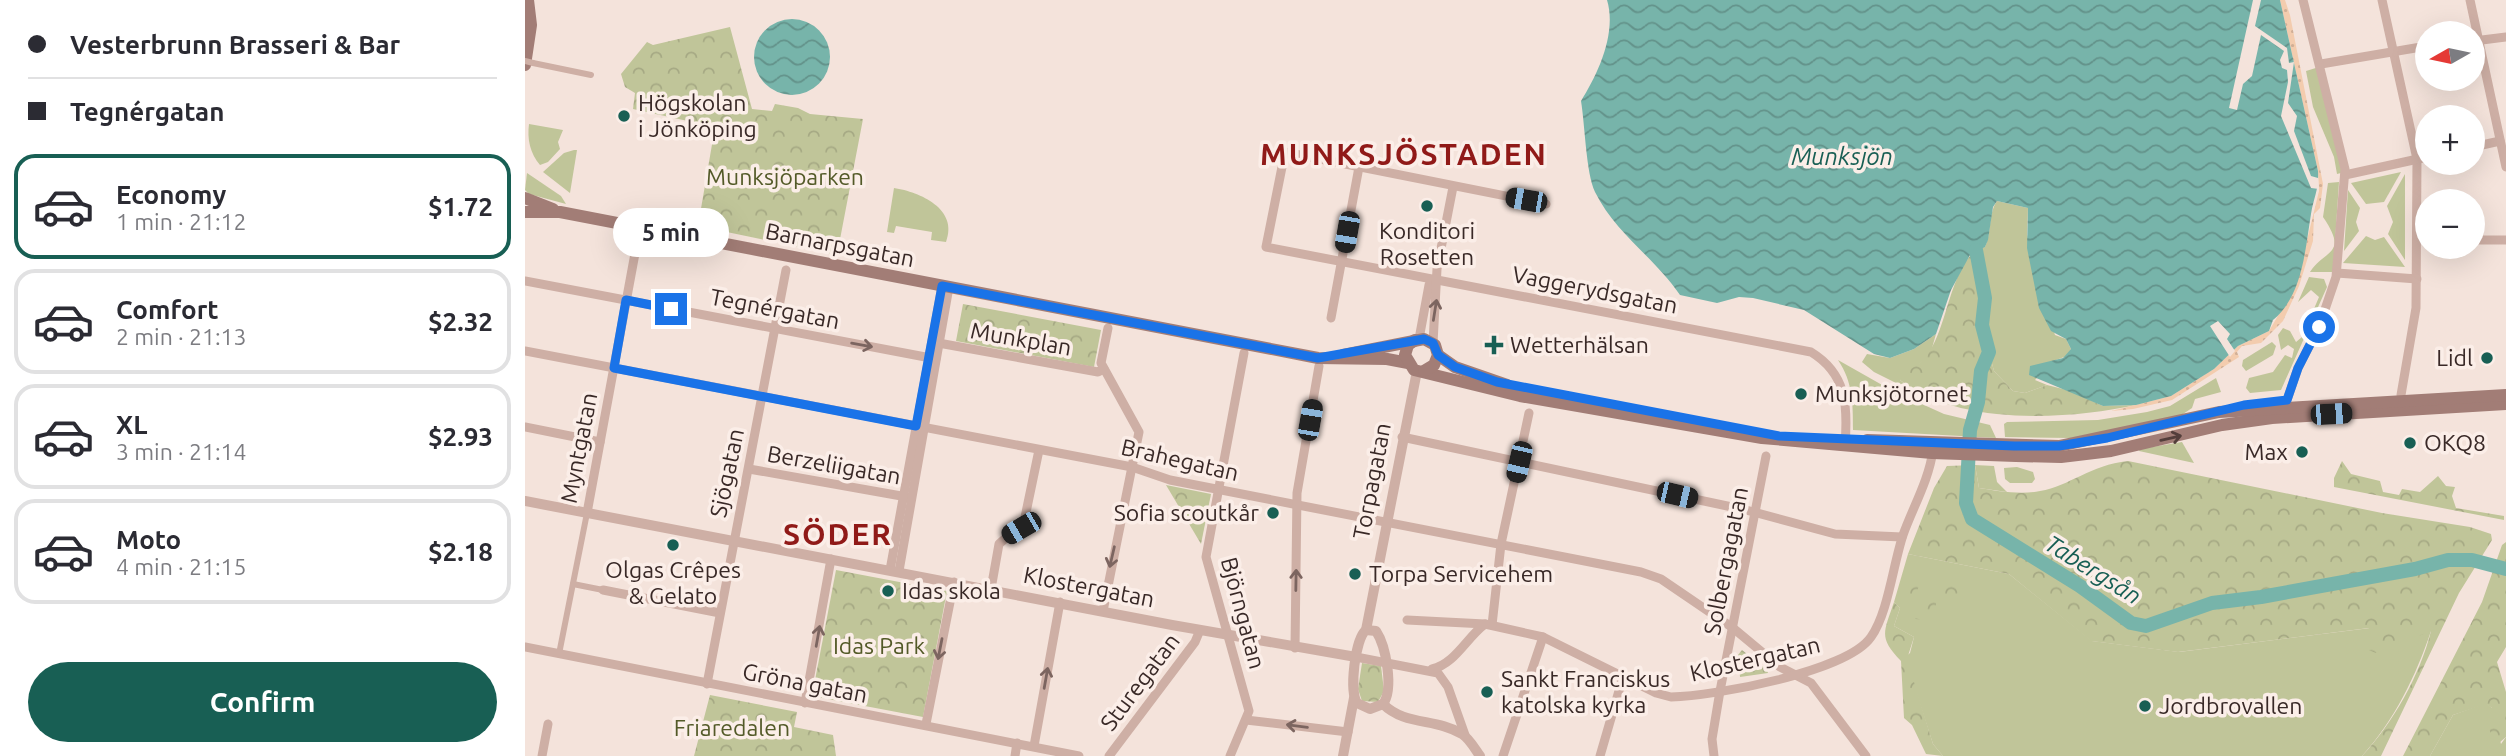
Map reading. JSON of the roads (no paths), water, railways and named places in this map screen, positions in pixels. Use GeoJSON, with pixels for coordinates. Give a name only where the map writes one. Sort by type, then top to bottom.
{"type":"FeatureCollection","features":[{"type":"Feature","properties":{"kind":"main road"},"geometry":{"type":"LineString","coordinates":[[528,0],[531,26],[528,63]]}},
{"type":"Feature","properties":{"kind":"main road","name":"Barnarpsgatan"},"geometry":{"type":"LineString","coordinates":[[525,198],[560,212],[1318,362],[1387,359],[1520,396],[1629,416],[1762,438],[1982,450]]}},
{"type":"Feature","properties":{"kind":"main road","name":"Barnarpsgatan"},"geometry":{"type":"LineString","coordinates":[[525,212],[560,212]]}},
{"type":"Feature","properties":{"kind":"main road"},"geometry":{"type":"LineString","coordinates":[[1417,339],[1406,350],[1416,368],[1434,365],[1435,349]]}},
{"type":"Feature","properties":{"kind":"main road","name":"Barnarpsgatan"},"geometry":{"type":"LineString","coordinates":[[1318,362],[1417,339],[1435,349],[1455,367],[1533,391],[1779,436],[1845,442]]}},
{"type":"Feature","properties":{"kind":"main road"},"geometry":{"type":"LineString","coordinates":[[2219,412],[2506,394]]}},
{"type":"Feature","properties":{"kind":"main road"},"geometry":{"type":"LineString","coordinates":[[1982,450],[2059,446],[2287,400],[2506,394]]}},
{"type":"Feature","properties":{"kind":"main road"},"geometry":{"type":"LineString","coordinates":[[1982,450],[2061,457],[2111,451],[2222,425],[2271,418],[2506,404]]}},
{"type":"Feature","properties":{"kind":"street"},"geometry":{"type":"LineString","coordinates":[[2287,400],[2298,368],[2319,327],[2337,273],[2345,175],[2321,64],[2303,0]]}},
{"type":"Feature","properties":{"kind":"street"},"geometry":{"type":"LineString","coordinates":[[2382,0],[2415,132]]}},
{"type":"Feature","properties":{"kind":"street"},"geometry":{"type":"LineString","coordinates":[[2470,0],[2473,21]]}},
{"type":"Feature","properties":{"kind":"street"},"geometry":{"type":"LineString","coordinates":[[2485,39],[2506,37]]}},
{"type":"Feature","properties":{"kind":"street"},"geometry":{"type":"LineString","coordinates":[[2321,64],[2415,47]]}},
{"type":"Feature","properties":{"kind":"street"},"geometry":{"type":"LineString","coordinates":[[528,63],[591,75]]}},
{"type":"Feature","properties":{"kind":"street"},"geometry":{"type":"LineString","coordinates":[[2485,78],[2506,167]]}},
{"type":"Feature","properties":{"kind":"street"},"geometry":{"type":"LineString","coordinates":[[2485,144],[2500,141]]}},
{"type":"Feature","properties":{"kind":"street","name":"Vaggerydsgatan"},"geometry":{"type":"LineString","coordinates":[[1359,167],[1285,152],[1266,247],[1811,352],[1827,363],[1843,386],[1847,402],[1845,442]]}},
{"type":"Feature","properties":{"kind":"street"},"geometry":{"type":"LineString","coordinates":[[2345,175],[2415,160]]}},
{"type":"Feature","properties":{"kind":"street"},"geometry":{"type":"LineString","coordinates":[[1331,318],[1359,167],[1546,204]]}},
{"type":"Feature","properties":{"kind":"street"},"geometry":{"type":"LineString","coordinates":[[1435,349],[1436,278],[1453,187]]}},
{"type":"Feature","properties":{"kind":"street"},"geometry":{"type":"LineString","coordinates":[[2485,240],[2506,240]]}},
{"type":"Feature","properties":{"kind":"street","name":"Myntgatan"},"geometry":{"type":"LineString","coordinates":[[559,654],[636,248]]}},
{"type":"Feature","properties":{"kind":"street"},"geometry":{"type":"LineString","coordinates":[[2401,395],[2416,308],[2420,259]]}},
{"type":"Feature","properties":{"kind":"street","name":"Sjögatan"},"geometry":{"type":"LineString","coordinates":[[707,684],[786,270]]}},
{"type":"Feature","properties":{"kind":"street"},"geometry":{"type":"LineString","coordinates":[[2337,273],[2417,279]]}},
{"type":"Feature","properties":{"kind":"street"},"geometry":{"type":"LineString","coordinates":[[1417,339],[1429,285],[1436,278]]}},
{"type":"Feature","properties":{"kind":"street","name":"Tegnérgatan"},"geometry":{"type":"LineString","coordinates":[[525,281],[932,358]]}},
{"type":"Feature","properties":{"kind":"street"},"geometry":{"type":"LineString","coordinates":[[895,570],[945,287]]}},
{"type":"Feature","properties":{"kind":"street"},"geometry":{"type":"LineString","coordinates":[[1103,611],[1139,432],[1101,363],[1108,328]]}},
{"type":"Feature","properties":{"kind":"street","name":"Munkplan"},"geometry":{"type":"LineString","coordinates":[[935,343],[1098,372],[1104,369]]}},
{"type":"Feature","properties":{"kind":"street","name":"Brahegatan"},"geometry":{"type":"LineString","coordinates":[[525,351],[1132,467],[1170,480],[1601,563],[1661,579],[1733,628],[1780,667],[1811,683],[1866,756]]}},
{"type":"Feature","properties":{"kind":"street","name":"Björngatan"},"geometry":{"type":"LineString","coordinates":[[1230,756],[1249,711],[1206,557],[1244,354]]}},
{"type":"Feature","properties":{"kind":"street"},"geometry":{"type":"LineString","coordinates":[[1295,648],[1297,506],[1318,362]]}},
{"type":"Feature","properties":{"kind":"street","name":"Torpagatan"},"geometry":{"type":"LineString","coordinates":[[1354,698],[1356,657],[1362,632],[1366,629],[1416,368]]}},
{"type":"Feature","properties":{"kind":"street"},"geometry":{"type":"LineString","coordinates":[[1430,670],[1448,662],[1471,634],[1488,624],[1501,544],[1529,413]]}},
{"type":"Feature","properties":{"kind":"street"},"geometry":{"type":"LineString","coordinates":[[525,427],[600,442]]}},
{"type":"Feature","properties":{"kind":"street"},"geometry":{"type":"LineString","coordinates":[[1402,437],[1835,534],[1902,537]]}},
{"type":"Feature","properties":{"kind":"street","name":"Klostergatan"},"geometry":{"type":"LineString","coordinates":[[1407,620],[1488,624],[1543,637],[1656,694],[1671,697],[1720,691],[1797,675],[1848,656],[1869,640],[1875,631],[1902,537],[1931,467],[1933,447]]}},
{"type":"Feature","properties":{"kind":"street"},"geometry":{"type":"LineString","coordinates":[[991,589],[999,544],[1024,522],[1039,450]]}},
{"type":"Feature","properties":{"kind":"street","name":"Solbergagatan"},"geometry":{"type":"LineString","coordinates":[[1714,756],[1712,739],[1720,691],[1766,456]]}},
{"type":"Feature","properties":{"kind":"street","name":"Berzeliigatan"},"geometry":{"type":"LineString","coordinates":[[749,469],[908,498]]}},
{"type":"Feature","properties":{"kind":"street","name":"Klostergatan"},"geometry":{"type":"LineString","coordinates":[[525,501],[1295,648],[1356,657]]}},
{"type":"Feature","properties":{"kind":"street"},"geometry":{"type":"LineString","coordinates":[[805,703],[831,559]]}},
{"type":"Feature","properties":{"kind":"street"},"geometry":{"type":"LineString","coordinates":[[926,724],[954,582]]}},
{"type":"Feature","properties":{"kind":"street"},"geometry":{"type":"LineString","coordinates":[[573,584],[720,613]]}},
{"type":"Feature","properties":{"kind":"street","name":"Torpagatan"},"geometry":{"type":"LineString","coordinates":[[1371,601],[1381,639],[1388,692],[1384,704]]}},
{"type":"Feature","properties":{"kind":"street"},"geometry":{"type":"LineString","coordinates":[[1034,746],[1060,602]]}},
{"type":"Feature","properties":{"kind":"street","name":"Sturegatan"},"geometry":{"type":"LineString","coordinates":[[1109,756],[1195,642],[1199,629]]}},
{"type":"Feature","properties":{"kind":"street"},"geometry":{"type":"LineString","coordinates":[[1366,629],[1376,631],[1381,639]]}},
{"type":"Feature","properties":{"kind":"street"},"geometry":{"type":"LineString","coordinates":[[1503,756],[1543,637]]}},
{"type":"Feature","properties":{"kind":"street","name":"Gröna gatan"},"geometry":{"type":"LineString","coordinates":[[525,647],[1079,756]]}},
{"type":"Feature","properties":{"kind":"street"},"geometry":{"type":"LineString","coordinates":[[1356,657],[1438,673],[1447,687],[1465,735],[1480,756]]}},
{"type":"Feature","properties":{"kind":"street"},"geometry":{"type":"LineString","coordinates":[[1600,756],[1623,677]]}},
{"type":"Feature","properties":{"kind":"street"},"geometry":{"type":"LineString","coordinates":[[1354,698],[1363,707],[1377,709],[1384,704],[1402,718],[1431,723],[1465,735]]}},
{"type":"Feature","properties":{"kind":"street"},"geometry":{"type":"LineString","coordinates":[[1343,756],[1354,698]]}},
{"type":"Feature","properties":{"kind":"street"},"geometry":{"type":"LineString","coordinates":[[1350,717],[1363,707]]}},
{"type":"Feature","properties":{"kind":"street"},"geometry":{"type":"LineString","coordinates":[[1246,720],[1347,732]]}},
{"type":"Feature","properties":{"kind":"street"},"geometry":{"type":"LineString","coordinates":[[542,756],[548,724]]}},
{"type":"Feature","properties":{"kind":"street"},"geometry":{"type":"LineString","coordinates":[[1015,756],[1017,743]]}},
{"type":"Feature","properties":{"kind":"water","name":"Munksjön"},"geometry":{"type":"Polygon","coordinates":[[[1607,0],[2280,0],[2318,171],[2297,285],[2283,310],[2273,320],[2269,331],[2238,346],[2214,369],[2171,396],[2136,405],[2103,406],[2029,375],[2030,366],[2063,358],[2071,349],[2066,339],[2051,331],[2039,308],[2027,248],[2028,208],[1997,201],[1993,207],[1985,247],[1970,255],[1951,290],[1936,334],[1914,349],[1890,358],[1874,354],[1804,310],[1753,298],[1739,297],[1717,303],[1680,295],[1614,221],[1592,184],[1581,101],[1594,78],[1608,39],[1610,26],[1607,0]]]}},
{"type":"Feature","properties":{"kind":"water"},"geometry":{"type":"Polygon","coordinates":[[[792,19],[807,22],[819,30],[827,42],[830,57],[827,72],[819,84],[807,92],[792,95],[777,92],[765,84],[757,72],[754,57],[757,42],[765,30],[777,22],[792,19]]]}},
{"type":"Feature","properties":{"kind":"waterway","name":"Tabergsån"},"geometry":{"type":"LineString","coordinates":[[1976,250],[1985,298],[1982,325],[1989,352],[1981,371],[1978,402],[1970,430],[1966,503],[1972,519],[2080,586],[2131,623],[2146,626],[2212,603],[2261,597],[2415,569],[2448,560],[2472,560],[2506,569]]}},
{"type":"Feature","properties":{"kind":"place","name":"Högskolan i Jönköping"},"geometry":{"type":"Point","coordinates":[624,116]}},
{"type":"Feature","properties":{"kind":"place","name":"Konditori Rosetten"},"geometry":{"type":"Point","coordinates":[1427,206]}},
{"type":"Feature","properties":{"kind":"place","name":"Wetterhälsan"},"geometry":{"type":"Point","coordinates":[1494,345]}},
{"type":"Feature","properties":{"kind":"place","name":"Lidl"},"geometry":{"type":"Point","coordinates":[2487,358]}},
{"type":"Feature","properties":{"kind":"place","name":"Munksjötornet"},"geometry":{"type":"Point","coordinates":[1801,394]}},
{"type":"Feature","properties":{"kind":"place","name":"OKQ8"},"geometry":{"type":"Point","coordinates":[2410,443]}},
{"type":"Feature","properties":{"kind":"place","name":"Max"},"geometry":{"type":"Point","coordinates":[2302,452]}},
{"type":"Feature","properties":{"kind":"place","name":"Sofia scoutkår"},"geometry":{"type":"Point","coordinates":[1273,513]}},
{"type":"Feature","properties":{"kind":"place","name":"Olgas Crêpes & Gelato"},"geometry":{"type":"Point","coordinates":[673,545]}},
{"type":"Feature","properties":{"kind":"place","name":"Torpa Servicehem"},"geometry":{"type":"Point","coordinates":[1355,574]}},
{"type":"Feature","properties":{"kind":"place","name":"Idas skola"},"geometry":{"type":"Point","coordinates":[888,591]}},
{"type":"Feature","properties":{"kind":"place","name":"Sankt Franciskus katolska kyrka"},"geometry":{"type":"Point","coordinates":[1487,692]}},
{"type":"Feature","properties":{"kind":"place","name":"Jordbrovallen"},"geometry":{"type":"Point","coordinates":[2145,706]}},
{"type":"Feature","properties":{"kind":"district","name":"MUNKSJÖSTADEN"},"geometry":{"type":"Point","coordinates":[1404,155]}},
{"type":"Feature","properties":{"kind":"district","name":"SÖDER"},"geometry":{"type":"Point","coordinates":[838,535]}},
{"type":"Feature","properties":{"kind":"park label","name":"Munksjöparken"},"geometry":{"type":"Point","coordinates":[785,177]}},
{"type":"Feature","properties":{"kind":"park label","name":"Idas Park"},"geometry":{"type":"Point","coordinates":[879,646]}},
{"type":"Feature","properties":{"kind":"park label","name":"Friaredalen"},"geometry":{"type":"Point","coordinates":[732,728]}}]}
